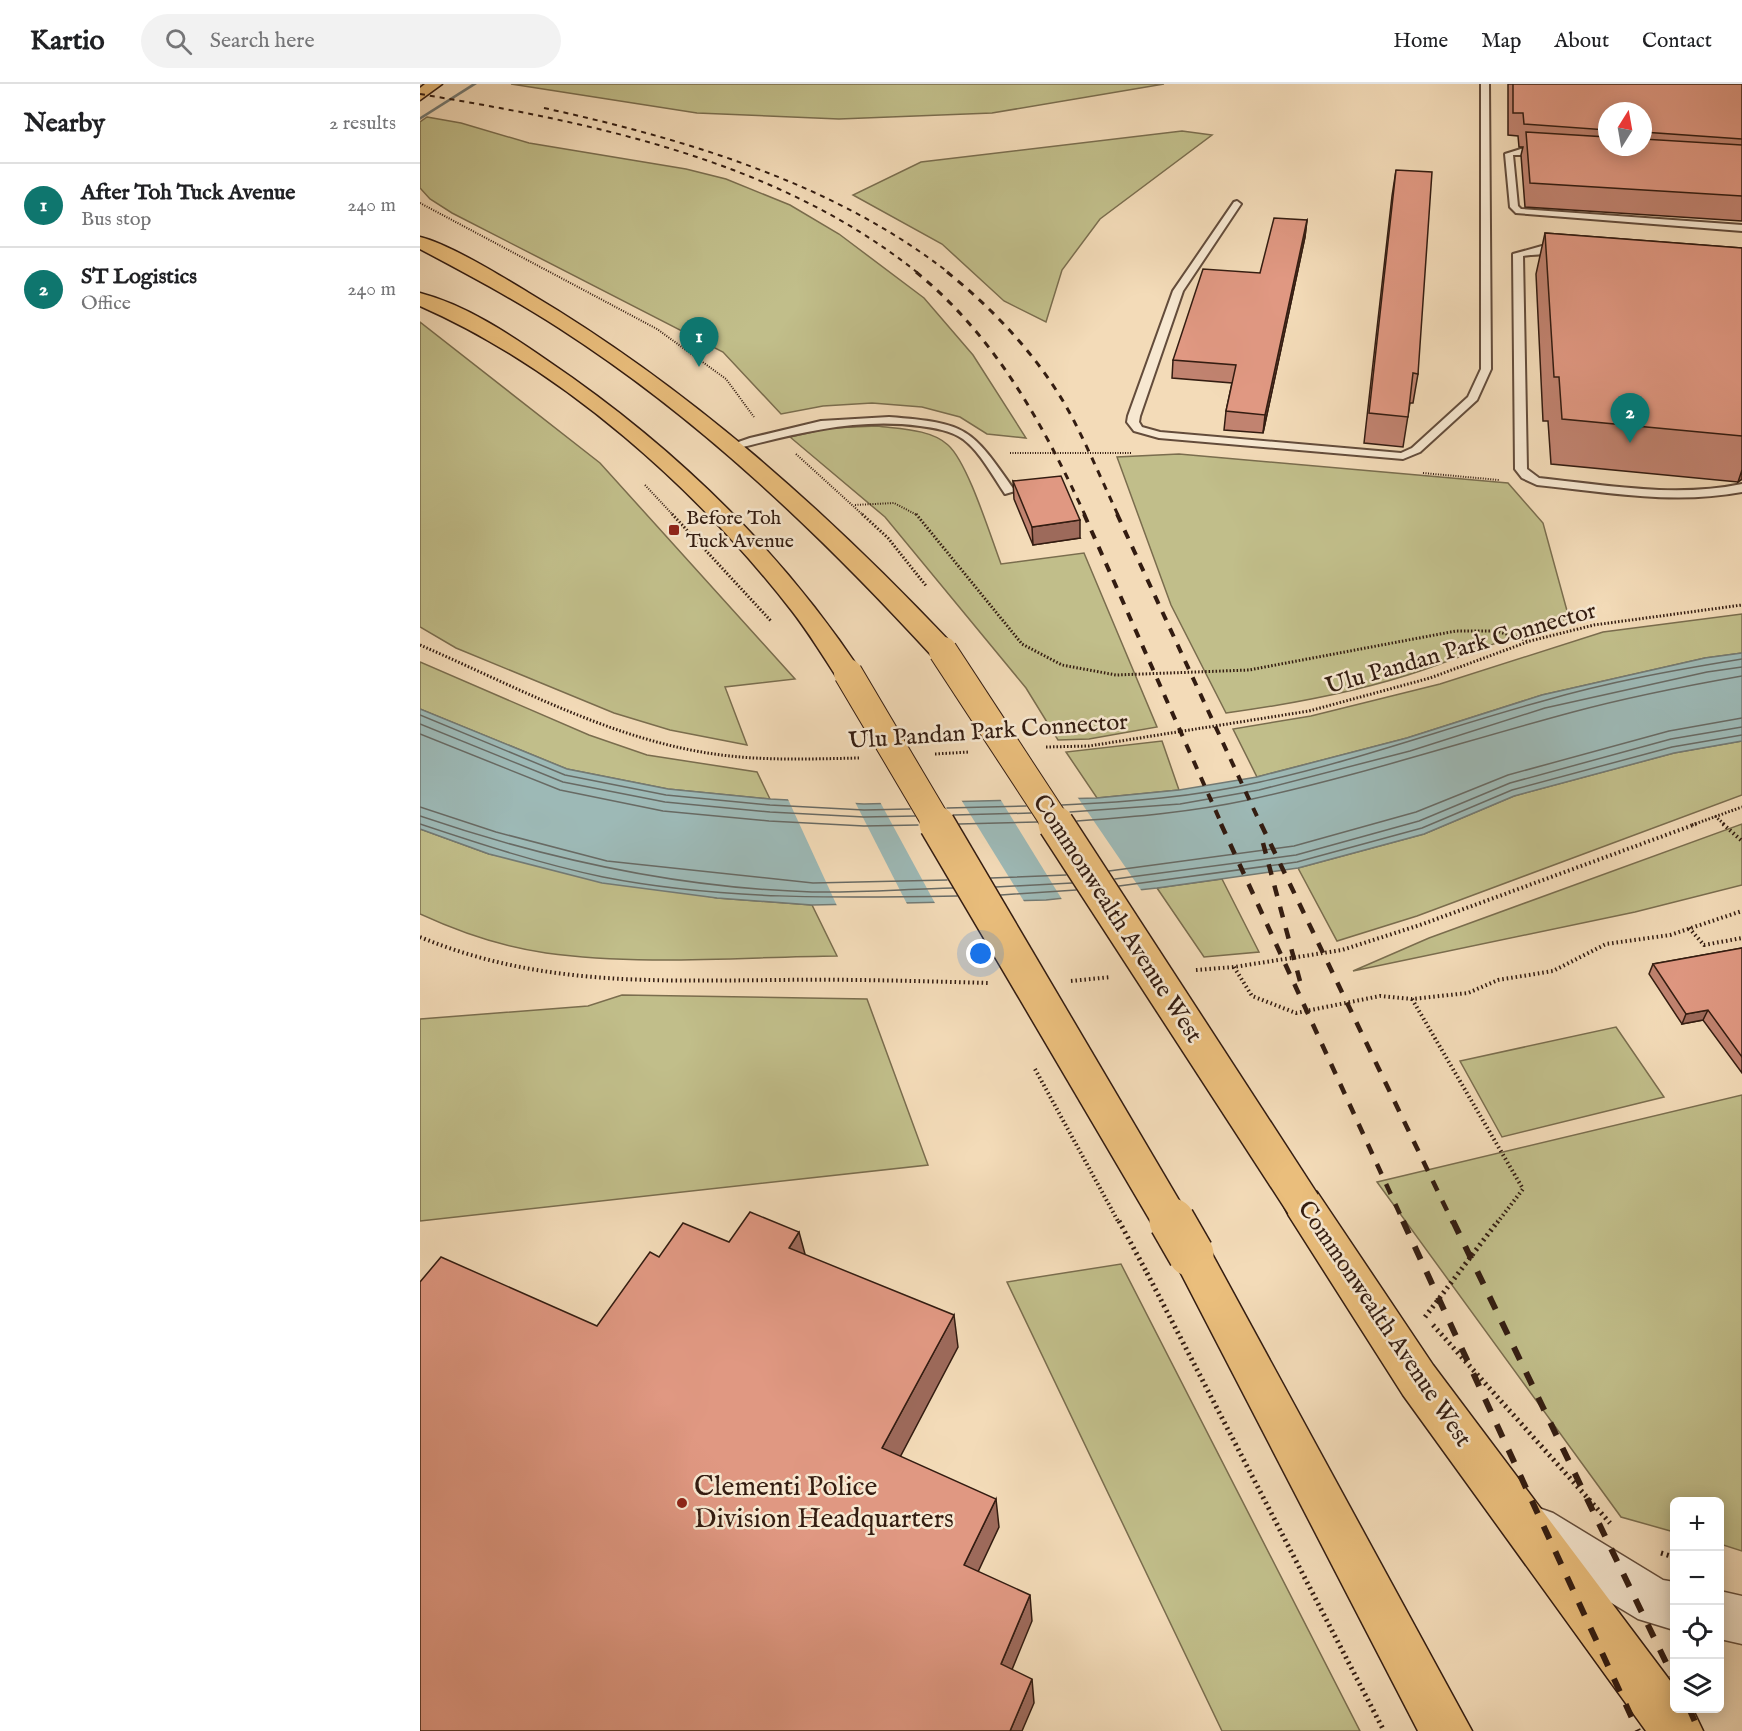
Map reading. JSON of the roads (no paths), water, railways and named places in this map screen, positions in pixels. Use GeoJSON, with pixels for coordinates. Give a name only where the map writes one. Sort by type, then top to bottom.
{"type":"FeatureCollection","features":[{"type":"Feature","properties":{"kind":"main road"},"geometry":{"type":"LineString","coordinates":[[420,88],[428,84]]}},
{"type":"Feature","properties":{"kind":"main road"},"geometry":{"type":"LineString","coordinates":[[420,95],[435,84]]}},
{"type":"Feature","properties":{"kind":"main road","name":"Commonwealth Avenue West"},"geometry":{"type":"LineString","coordinates":[[420,242],[538,307],[614,355],[730,447],[825,528],[890,593],[943,651],[1418,1380],[1677,1731]]}},
{"type":"Feature","properties":{"kind":"main road"},"geometry":{"type":"LineString","coordinates":[[420,282],[477,324],[596,404],[670,468],[750,545],[803,607],[848,673],[1191,1254],[1446,1731]]}},
{"type":"Feature","properties":{"kind":"main road"},"geometry":{"type":"LineString","coordinates":[[420,299],[477,324]]}},
{"type":"Feature","properties":{"kind":"street"},"geometry":{"type":"LineString","coordinates":[[1522,1522],[1655,1602],[1670,1605]]}},
{"type":"Feature","properties":{"kind":"street"},"geometry":{"type":"LineString","coordinates":[[1724,1616],[1742,1620]]}},
{"type":"Feature","properties":{"kind":"lane"},"geometry":{"type":"LineString","coordinates":[[1237,204],[1178,291],[1133,422],[1138,429],[1171,436],[1390,456],[1410,454],[1473,398],[1486,369],[1485,84]]}},
{"type":"Feature","properties":{"kind":"lane"},"geometry":{"type":"LineString","coordinates":[[1556,153],[1521,151],[1509,154],[1514,207],[1519,211],[1742,228]]}},
{"type":"Feature","properties":{"kind":"lane"},"geometry":{"type":"LineString","coordinates":[[1578,252],[1542,249],[1518,254],[1521,469],[1526,476],[1537,481],[1675,495],[1721,494],[1742,488]]}},
{"type":"Feature","properties":{"kind":"lane"},"geometry":{"type":"LineString","coordinates":[[730,447],[828,422],[879,418],[928,424],[960,432],[976,445],[1009,491]]}},
{"type":"Feature","properties":{"kind":"water"},"geometry":{"type":"Polygon","coordinates":[[[1742,653],[1742,741],[1674,753],[1514,796],[1424,834],[1298,868],[1157,888],[1046,900],[812,905],[717,898],[602,883],[489,854],[420,829],[420,709],[567,769],[668,789],[770,799],[864,804],[1097,798],[1179,790],[1257,777],[1407,738],[1542,695],[1705,658],[1742,653]]]}},
{"type":"Feature","properties":{"kind":"waterway"},"geometry":{"type":"LineString","coordinates":[[420,119],[475,84]]}},
{"type":"Feature","properties":{"kind":"railway"},"geometry":{"type":"LineString","coordinates":[[420,94],[551,118],[617,134],[681,152],[744,174],[805,201],[863,234],[918,273]]}},
{"type":"Feature","properties":{"kind":"railway"},"geometry":{"type":"LineString","coordinates":[[544,108],[651,134],[756,168],[807,189],[857,214],[904,241],[949,273]]}},
{"type":"Feature","properties":{"kind":"railway"},"geometry":{"type":"LineString","coordinates":[[916,272],[970,324],[1014,383],[1052,448],[1085,515]]}},
{"type":"Feature","properties":{"kind":"railway"},"geometry":{"type":"LineString","coordinates":[[947,272],[1001,321],[1048,378],[1073,419],[1118,515]]}},
{"type":"Feature","properties":{"kind":"railway"},"geometry":{"type":"LineString","coordinates":[[1084,514],[1222,825]]}},
{"type":"Feature","properties":{"kind":"railway"},"geometry":{"type":"LineString","coordinates":[[1117,514],[1261,825]]}},
{"type":"Feature","properties":{"kind":"railway"},"geometry":{"type":"LineString","coordinates":[[1221,824],[1404,1223]]}},
{"type":"Feature","properties":{"kind":"railway"},"geometry":{"type":"LineString","coordinates":[[1261,824],[1453,1223]]}},
{"type":"Feature","properties":{"kind":"railway"},"geometry":{"type":"LineString","coordinates":[[1263,843],[1301,985]]}},
{"type":"Feature","properties":{"kind":"railway"},"geometry":{"type":"LineString","coordinates":[[1403,1221],[1638,1731]]}},
{"type":"Feature","properties":{"kind":"railway"},"geometry":{"type":"LineString","coordinates":[[1453,1221],[1670,1671]]}},
{"type":"Feature","properties":{"kind":"railway"},"geometry":{"type":"LineString","coordinates":[[1691,1713],[1699,1731]]}},
{"type":"Feature","properties":{"kind":"place","name":"After Toh Tuck Avenue"},"geometry":{"type":"Point","coordinates":[699,367]}},
{"type":"Feature","properties":{"kind":"place","name":"ST Logistics"},"geometry":{"type":"Point","coordinates":[1630,443]}},
{"type":"Feature","properties":{"kind":"place","name":"Before Toh Tuck Avenue"},"geometry":{"type":"Point","coordinates":[674,530]}},
{"type":"Feature","properties":{"kind":"place","name":"Clementi Police Division Headquarters"},"geometry":{"type":"Point","coordinates":[682,1503]}}]}
